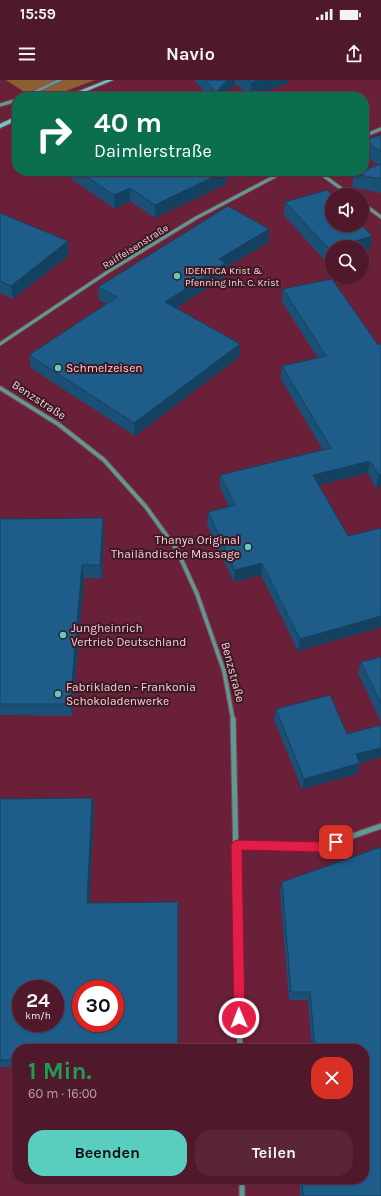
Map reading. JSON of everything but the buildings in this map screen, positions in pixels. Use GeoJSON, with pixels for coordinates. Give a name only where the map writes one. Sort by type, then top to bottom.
{"type":"FeatureCollection","features":[{"type":"Feature","properties":{"kind":"street"},"geometry":{"type":"LineString","coordinates":[[35,92],[60,80]]}},
{"type":"Feature","properties":{"kind":"street"},"geometry":{"type":"LineString","coordinates":[[80,92],[111,80]]}},
{"type":"Feature","properties":{"kind":"street"},"geometry":{"type":"LineString","coordinates":[[0,105],[12,101]]}},
{"type":"Feature","properties":{"kind":"street"},"geometry":{"type":"LineString","coordinates":[[0,126],[12,120]]}},
{"type":"Feature","properties":{"kind":"street"},"geometry":{"type":"LineString","coordinates":[[369,134],[381,129]]}},
{"type":"Feature","properties":{"kind":"street","name":"Raiffeisenstraße"},"geometry":{"type":"LineString","coordinates":[[0,344],[125,261],[196,218],[273,176]]}},
{"type":"Feature","properties":{"kind":"street"},"geometry":{"type":"LineString","coordinates":[[324,176],[340,188]]}},
{"type":"Feature","properties":{"kind":"street"},"geometry":{"type":"LineString","coordinates":[[369,209],[381,217]]}},
{"type":"Feature","properties":{"kind":"street","name":"Benzstraße"},"geometry":{"type":"LineString","coordinates":[[0,388],[58,424],[104,460],[146,507],[177,550],[197,594],[224,671],[233,720],[237,845],[240,1044]]}},
{"type":"Feature","properties":{"kind":"street"},"geometry":{"type":"LineString","coordinates":[[237,845],[321,847],[381,826]]}},
{"type":"Feature","properties":{"kind":"street"},"geometry":{"type":"LineString","coordinates":[[242,1184],[242,1196]]}},
{"type":"Feature","properties":{"kind":"shaded area"},"geometry":{"type":"Polygon","coordinates":[[[6,80],[95,80],[63,92],[24,92],[6,80]]]}},
{"type":"Feature","properties":{"kind":"place","name":"IDENTICA Krist & Pfenning Inh. C. Krist"},"geometry":{"type":"Point","coordinates":[177,276]}},
{"type":"Feature","properties":{"kind":"place","name":"Schmelzeisen"},"geometry":{"type":"Point","coordinates":[58,368]}},
{"type":"Feature","properties":{"kind":"place","name":"Thanya Original Thailändische Massage"},"geometry":{"type":"Point","coordinates":[248,547]}},
{"type":"Feature","properties":{"kind":"place","name":"Jungheinrich Vertrieb Deutschland"},"geometry":{"type":"Point","coordinates":[63,635]}},
{"type":"Feature","properties":{"kind":"place","name":"Fabrikladen - Frankonia Schokoladenwerke"},"geometry":{"type":"Point","coordinates":[58,694]}},
{"type":"Feature","properties":{"kind":"route"},"geometry":{"type":"LineString","coordinates":[[239,1018],[237,845],[321,847],[336,842]]}}]}
